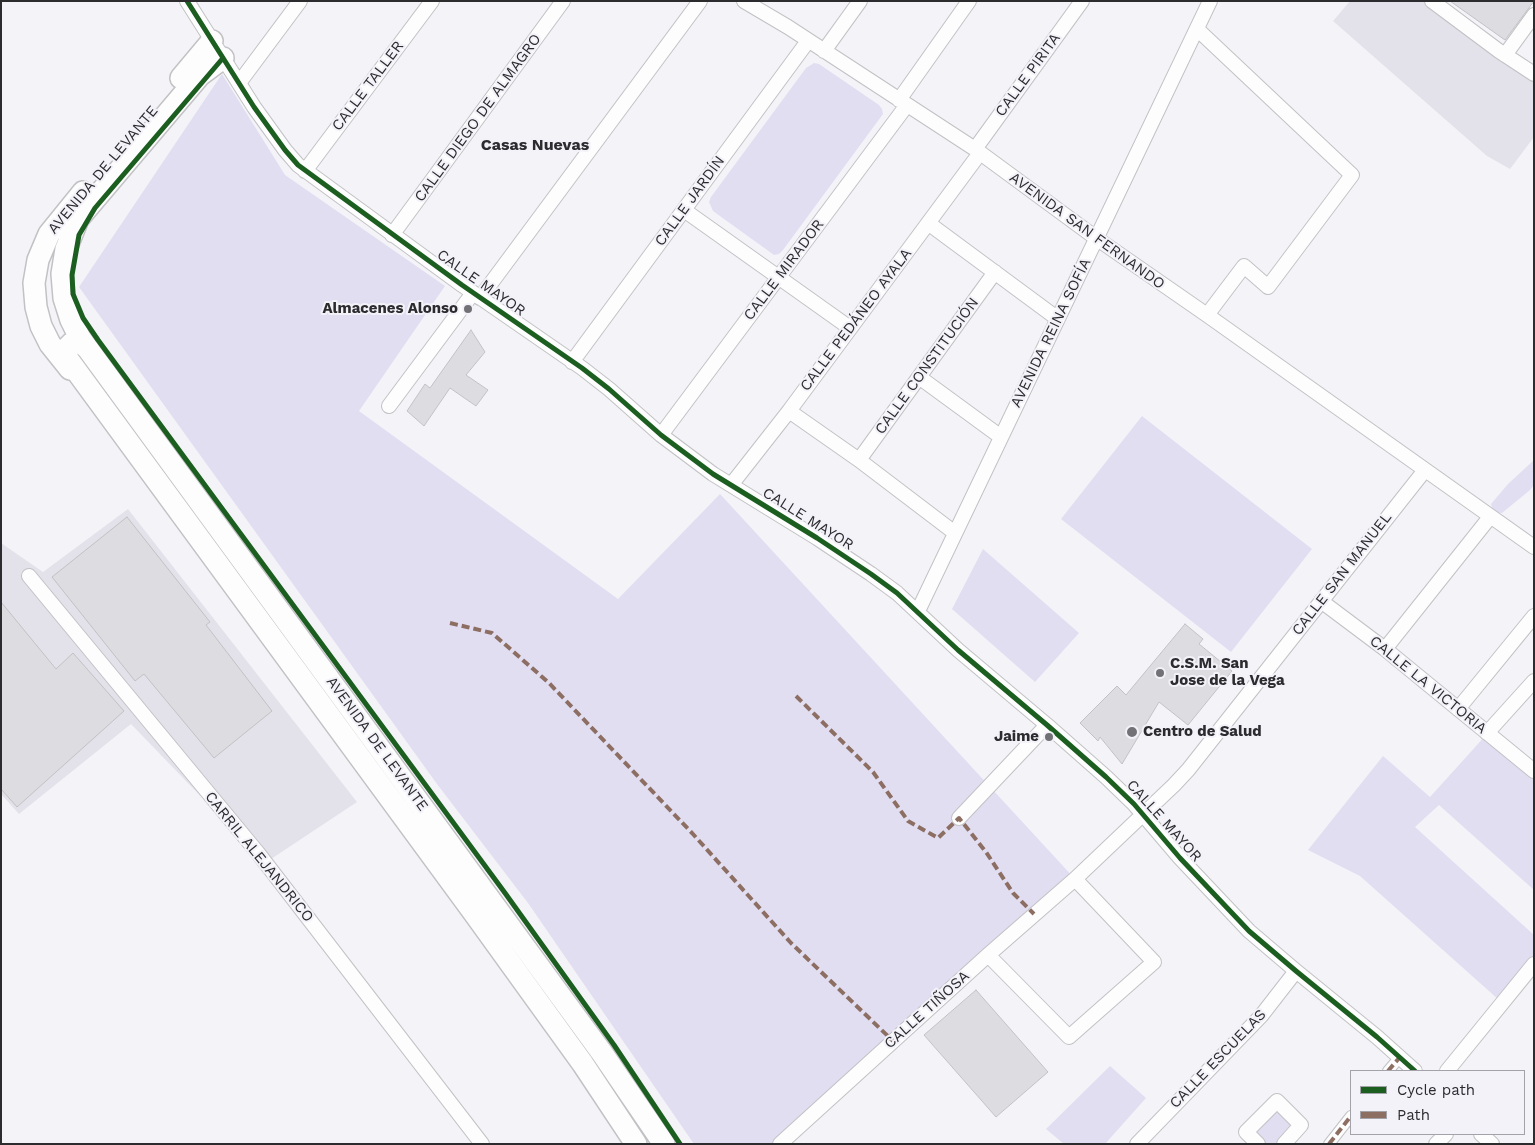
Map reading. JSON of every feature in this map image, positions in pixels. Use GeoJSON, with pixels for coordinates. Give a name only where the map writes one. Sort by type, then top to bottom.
{"type":"FeatureCollection","features":[{"type":"Feature","properties":{"kind":"main road","name":"AVENIDA DE LEVANTE"},"geometry":{"type":"LineString","coordinates":[[217,49],[200,75],[78,219],[71,234],[64,258],[63,290],[70,320],[87,348],[492,900],[602,1053],[664,1144]]}},
{"type":"Feature","properties":{"kind":"main road","name":"AVENIDA DE LEVANTE"},"geometry":{"type":"LineString","coordinates":[[108,413],[61,358],[43,331],[37,313],[34,292],[38,260],[54,227],[217,49]]}},
{"type":"Feature","properties":{"kind":"main road","name":"AVENIDA DE LEVANTE"},"geometry":{"type":"LineString","coordinates":[[87,348],[82,343],[72,343],[67,348],[67,358],[583,1064],[636,1144]]}},
{"type":"Feature","properties":{"kind":"street","name":"CALLE MAYOR"},"geometry":{"type":"LineString","coordinates":[[187,1],[238,82],[285,150],[305,171],[609,389],[661,435],[712,474],[871,574],[918,611],[958,650],[1106,777],[1238,920],[1296,972],[1414,1070]]}},
{"type":"Feature","properties":{"kind":"street"},"geometry":{"type":"LineString","coordinates":[[238,82],[300,1]]}},
{"type":"Feature","properties":{"kind":"street","name":"CALLE TALLER"},"geometry":{"type":"LineString","coordinates":[[305,171],[432,1]]}},
{"type":"Feature","properties":{"kind":"street","name":"CALLE DIEGO DE ALMAGRO"},"geometry":{"type":"LineString","coordinates":[[392,234],[564,1]]}},
{"type":"Feature","properties":{"kind":"street"},"geometry":{"type":"LineString","coordinates":[[389,406],[477,295],[700,1]]}},
{"type":"Feature","properties":{"kind":"street","name":"AVENIDA SAN FERNANDO"},"geometry":{"type":"LineString","coordinates":[[744,1],[977,151],[1096,238],[1534,547]]}},
{"type":"Feature","properties":{"kind":"street"},"geometry":{"type":"LineString","coordinates":[[824,51],[860,1]]}},
{"type":"Feature","properties":{"kind":"street","name":"CALLE MIRADOR"},"geometry":{"type":"LineString","coordinates":[[661,435],[778,278],[903,102],[969,1]]}},
{"type":"Feature","properties":{"kind":"street","name":"CALLE PIRITA"},"geometry":{"type":"LineString","coordinates":[[977,151],[1082,1]]}},
{"type":"Feature","properties":{"kind":"street","name":"AVENIDA REINA SOFÍA"},"geometry":{"type":"LineString","coordinates":[[918,611],[1210,1]]}},
{"type":"Feature","properties":{"kind":"street"},"geometry":{"type":"LineString","coordinates":[[1432,1],[1534,74]]}},
{"type":"Feature","properties":{"kind":"street"},"geometry":{"type":"LineString","coordinates":[[1505,55],[1534,15]]}},
{"type":"Feature","properties":{"kind":"street"},"geometry":{"type":"LineString","coordinates":[[1196,29],[1352,175],[1268,287],[1244,266],[1207,315]]}},
{"type":"Feature","properties":{"kind":"street","name":"CALLE JARDÍN"},"geometry":{"type":"LineString","coordinates":[[572,362],[808,41]]}},
{"type":"Feature","properties":{"kind":"street","name":"CALLE PEDÁNEO AYALA"},"geometry":{"type":"LineString","coordinates":[[731,485],[789,411],[928,223],[977,151]]}},
{"type":"Feature","properties":{"kind":"street"},"geometry":{"type":"LineString","coordinates":[[684,210],[850,328]]}},
{"type":"Feature","properties":{"kind":"street"},"geometry":{"type":"LineString","coordinates":[[928,223],[1058,319]]}},
{"type":"Feature","properties":{"kind":"street","name":"CALLE CONSTITUCIÓN"},"geometry":{"type":"LineString","coordinates":[[858,460],[995,272]]}},
{"type":"Feature","properties":{"kind":"street"},"geometry":{"type":"LineString","coordinates":[[919,377],[1001,437]]}},
{"type":"Feature","properties":{"kind":"street"},"geometry":{"type":"LineString","coordinates":[[789,411],[955,533]]}},
{"type":"Feature","properties":{"kind":"street","name":"CALLE SAN MANUEL"},"geometry":{"type":"LineString","coordinates":[[1075,879],[1188,770],[1424,470]]}},
{"type":"Feature","properties":{"kind":"street"},"geometry":{"type":"LineString","coordinates":[[1386,649],[1490,517]]}},
{"type":"Feature","properties":{"kind":"street","name":"CARRIL ALEJANDRICO"},"geometry":{"type":"LineString","coordinates":[[28,576],[258,853],[482,1144]]}},
{"type":"Feature","properties":{"kind":"street","name":"CALLE LA VICTORIA"},"geometry":{"type":"LineString","coordinates":[[1321,601],[1386,649],[1534,770]]}},
{"type":"Feature","properties":{"kind":"street"},"geometry":{"type":"LineString","coordinates":[[1458,709],[1534,616]]}},
{"type":"Feature","properties":{"kind":"street"},"geometry":{"type":"LineString","coordinates":[[1487,733],[1534,681]]}},
{"type":"Feature","properties":{"kind":"street"},"geometry":{"type":"LineString","coordinates":[[959,818],[1047,725]]}},
{"type":"Feature","properties":{"kind":"street"},"geometry":{"type":"LineString","coordinates":[[988,955],[1069,1037],[1076,1031],[1154,962],[1075,879]]}},
{"type":"Feature","properties":{"kind":"street","name":"CALLE TIÑOSA"},"geometry":{"type":"LineString","coordinates":[[780,1144],[988,955],[1075,879]]}},
{"type":"Feature","properties":{"kind":"street"},"geometry":{"type":"LineString","coordinates":[[1448,1070],[1534,964]]}},
{"type":"Feature","properties":{"kind":"street","name":"CALLE ESCUELAS"},"geometry":{"type":"LineString","coordinates":[[1137,1144],[1261,1016],[1296,972]]}},
{"type":"Feature","properties":{"kind":"street"},"geometry":{"type":"LineString","coordinates":[[1389,1070],[1400,1057]]}},
{"type":"Feature","properties":{"kind":"street"},"geometry":{"type":"LineString","coordinates":[[1258,1144],[1246,1132],[1277,1101],[1301,1125],[1284,1144]]}},
{"type":"Feature","properties":{"kind":"street"},"geometry":{"type":"LineString","coordinates":[[1329,1144],[1350,1117]]}},
{"type":"Feature","properties":{"kind":"street"},"geometry":{"type":"LineString","coordinates":[[1436,1144],[1445,1135]]}},
{"type":"Feature","properties":{"kind":"street"},"geometry":{"type":"LineString","coordinates":[[1481,1135],[1492,1144]]}},
{"type":"Feature","properties":{"kind":"shaded area"},"geometry":{"type":"Polygon","coordinates":[[[1350,1],[1434,1],[1534,72],[1534,137],[1510,169],[1487,156],[1333,21],[1350,1]]]}},
{"type":"Feature","properties":{"kind":"shaded area"},"geometry":{"type":"Polygon","coordinates":[[[814,63],[819,64],[879,105],[883,114],[783,250],[779,254],[774,255],[713,211],[709,202],[806,68],[814,63]]]}},
{"type":"Feature","properties":{"kind":"shaded area"},"geometry":{"type":"Polygon","coordinates":[[[222,74],[285,175],[445,286],[359,411],[618,599],[720,494],[1075,879],[788,1138],[793,1144],[694,1144],[528,903],[437,784],[79,287],[222,74]]]}},
{"type":"Feature","properties":{"kind":"shaded area"},"geometry":{"type":"Polygon","coordinates":[[[1142,416],[1312,549],[1231,652],[1061,519],[1142,416]]]}},
{"type":"Feature","properties":{"kind":"shaded area"},"geometry":{"type":"Polygon","coordinates":[[[1534,460],[1534,485],[1502,513],[1493,512],[1491,504],[1508,484],[1534,460]]]}},
{"type":"Feature","properties":{"kind":"shaded area"},"geometry":{"type":"Polygon","coordinates":[[[128,509],[357,802],[265,863],[131,724],[19,814],[1,794],[1,543],[43,572],[128,509]]]}},
{"type":"Feature","properties":{"kind":"shaded area"},"geometry":{"type":"Polygon","coordinates":[[[983,549],[1079,633],[1035,682],[952,609],[983,549]]]}},
{"type":"Feature","properties":{"kind":"shaded area"},"geometry":{"type":"Polygon","coordinates":[[[1486,735],[1534,774],[1534,890],[1439,805],[1415,827],[1534,935],[1534,955],[1499,1000],[1360,876],[1308,850],[1383,756],[1430,797],[1486,735]]]}},
{"type":"Feature","properties":{"kind":"shaded area"},"geometry":{"type":"Polygon","coordinates":[[[1110,1066],[1146,1098],[1105,1144],[1064,1144],[1046,1129],[1110,1066]]]}},
{"type":"Feature","properties":{"kind":"shaded area"},"geometry":{"type":"Polygon","coordinates":[[[1277,1106],[1293,1121],[1292,1127],[1275,1144],[1264,1144],[1251,1132],[1277,1106]]]}},
{"type":"Feature","properties":{"kind":"building"},"geometry":{"type":"Polygon","coordinates":[[[1450,1],[1534,1],[1505,40],[1450,1]]]}},
{"type":"Feature","properties":{"kind":"building"},"geometry":{"type":"Polygon","coordinates":[[[471,330],[485,352],[466,375],[488,390],[476,406],[450,388],[424,426],[407,411],[425,384],[430,388],[471,330]]]}},
{"type":"Feature","properties":{"kind":"building"},"geometry":{"type":"Polygon","coordinates":[[[127,517],[210,622],[206,625],[272,711],[214,758],[144,674],[135,681],[52,577],[127,517]]]}},
{"type":"Feature","properties":{"kind":"building"},"geometry":{"type":"Polygon","coordinates":[[[1,602],[56,669],[73,653],[124,711],[17,807],[1,789],[1,602]]]}},
{"type":"Feature","properties":{"kind":"building"},"geometry":{"type":"Polygon","coordinates":[[[1185,624],[1203,639],[1199,644],[1232,671],[1188,725],[1159,702],[1122,764],[1100,737],[1098,741],[1080,723],[1117,686],[1126,695],[1185,624]]]}},
{"type":"Feature","properties":{"kind":"building"},"geometry":{"type":"Polygon","coordinates":[[[976,990],[1048,1072],[996,1117],[924,1035],[976,990]]]}},
{"type":"Feature","properties":{"kind":"marked path"},"geometry":{"type":"LineString","coordinates":[[450,623],[492,633],[549,683],[692,833],[791,943],[893,1041]]}},
{"type":"Feature","properties":{"kind":"marked path"},"geometry":{"type":"LineString","coordinates":[[796,696],[873,772],[908,821],[938,838],[959,818],[986,852],[1013,893],[1034,914]]}},
{"type":"Feature","properties":{"kind":"marked path"},"geometry":{"type":"LineString","coordinates":[[1389,1070],[1400,1057]]}},
{"type":"Feature","properties":{"kind":"marked path"},"geometry":{"type":"LineString","coordinates":[[1329,1144],[1350,1117]]}},
{"type":"Feature","properties":{"kind":"cycle path"},"geometry":{"type":"LineString","coordinates":[[187,1],[254,107],[298,165],[462,285],[582,368],[661,435],[713,474],[817,538],[897,593],[958,650],[1106,777],[1134,804],[1180,858],[1249,931],[1414,1070]]}},
{"type":"Feature","properties":{"kind":"cycle path"},"geometry":{"type":"LineString","coordinates":[[223,58],[95,208],[79,235],[72,275],[73,294],[83,318],[505,893],[614,1045],[680,1144]]}},
{"type":"Feature","properties":{"kind":"place","name":"Almacenes Alonso"},"geometry":{"type":"Point","coordinates":[468,309]}},
{"type":"Feature","properties":{"kind":"place","name":"C.S.M. San Jose de la Vega"},"geometry":{"type":"Point","coordinates":[1160,673]}},
{"type":"Feature","properties":{"kind":"place","name":"Centro de Salud"},"geometry":{"type":"Point","coordinates":[1132,732]}},
{"type":"Feature","properties":{"kind":"place","name":"Jaime"},"geometry":{"type":"Point","coordinates":[1049,737]}},
{"type":"Feature","properties":{"kind":"district","name":"Casas Nuevas"},"geometry":{"type":"Point","coordinates":[535,145]}}]}
